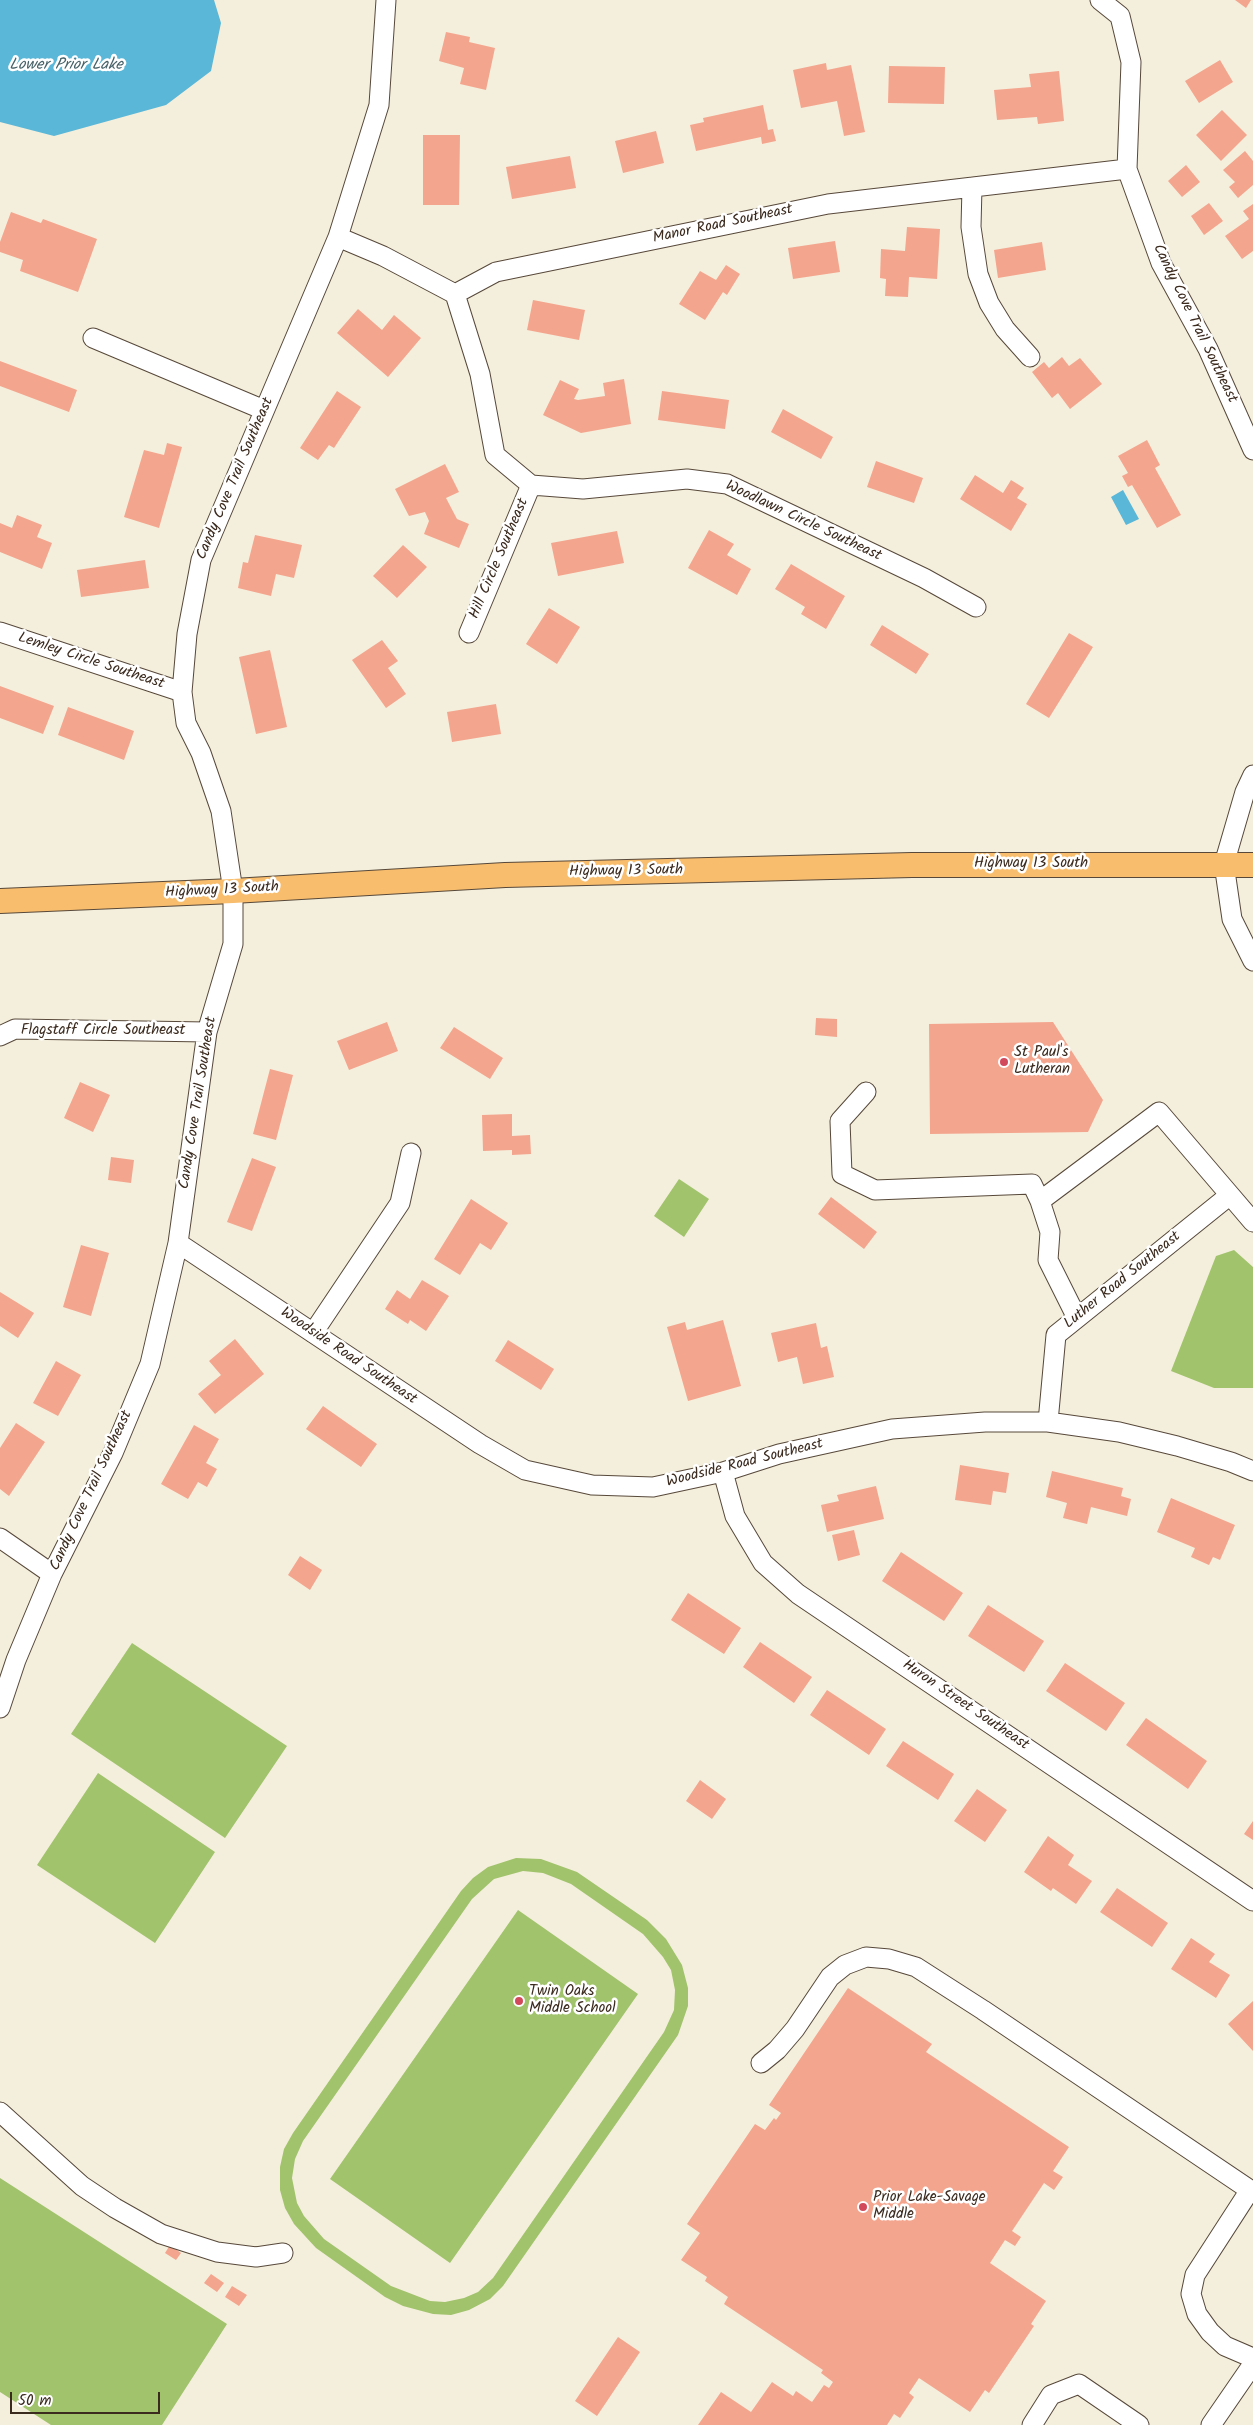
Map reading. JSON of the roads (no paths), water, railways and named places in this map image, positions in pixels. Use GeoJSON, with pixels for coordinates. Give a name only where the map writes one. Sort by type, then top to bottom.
{"type":"FeatureCollection","features":[{"type":"Feature","properties":{"kind":"main road","name":"Highway 13 South"},"geometry":{"type":"LineString","coordinates":[[0,901],[233,891],[505,875],[912,865],[1253,865]]}},
{"type":"Feature","properties":{"kind":"street","name":"Candy Cove Trail Southeast"},"geometry":{"type":"LineString","coordinates":[[0,1708],[16,1660],[52,1574],[114,1453],[150,1364],[178,1243],[207,1032],[232,944],[233,891],[221,811],[201,753],[186,723],[182,692],[188,634],[201,560],[338,237],[379,104],[386,0]]}},
{"type":"Feature","properties":{"kind":"street","name":"Candy Cove Trail Southeast"},"geometry":{"type":"LineString","coordinates":[[1100,0],[1120,16],[1131,62],[1127,169],[1161,263],[1208,349],[1253,450]]}},
{"type":"Feature","properties":{"kind":"street","name":"Manor Road Southeast"},"geometry":{"type":"LineString","coordinates":[[455,294],[496,272],[828,204],[1127,169]]}},
{"type":"Feature","properties":{"kind":"street"},"geometry":{"type":"LineString","coordinates":[[972,187],[970,227],[978,274],[989,303],[1005,330],[1030,357]]}},
{"type":"Feature","properties":{"kind":"street"},"geometry":{"type":"LineString","coordinates":[[338,237],[383,256],[455,294],[480,374],[495,454],[531,485]]}},
{"type":"Feature","properties":{"kind":"street"},"geometry":{"type":"LineString","coordinates":[[93,338],[264,410]]}},
{"type":"Feature","properties":{"kind":"street","name":"Woodlawn Circle Southeast"},"geometry":{"type":"LineString","coordinates":[[531,485],[583,489],[687,479],[727,484],[924,578],[976,607]]}},
{"type":"Feature","properties":{"kind":"street","name":"Hill Circle Southeast"},"geometry":{"type":"LineString","coordinates":[[469,633],[531,485]]}},
{"type":"Feature","properties":{"kind":"street","name":"Lemley Circle Southeast"},"geometry":{"type":"LineString","coordinates":[[0,632],[182,692]]}},
{"type":"Feature","properties":{"kind":"street"},"geometry":{"type":"LineString","coordinates":[[1253,775],[1245,792],[1224,864],[1232,919],[1253,961]]}},
{"type":"Feature","properties":{"kind":"street","name":"Flagstaff Circle Southeast"},"geometry":{"type":"LineString","coordinates":[[0,1036],[15,1029],[207,1032]]}},
{"type":"Feature","properties":{"kind":"street"},"geometry":{"type":"LineString","coordinates":[[866,1092],[840,1121],[842,1174],[875,1190],[1032,1184],[1050,1232],[1048,1260],[1077,1318]]}},
{"type":"Feature","properties":{"kind":"street"},"geometry":{"type":"LineString","coordinates":[[1040,1202],[1159,1112],[1253,1222]]}},
{"type":"Feature","properties":{"kind":"street"},"geometry":{"type":"LineString","coordinates":[[313,1333],[400,1203],[411,1153]]}},
{"type":"Feature","properties":{"kind":"street","name":"Luther Road Southeast"},"geometry":{"type":"LineString","coordinates":[[1048,1422],[1056,1335],[1230,1195]]}},
{"type":"Feature","properties":{"kind":"street","name":"Woodside Road Southeast"},"geometry":{"type":"LineString","coordinates":[[178,1243],[480,1444],[525,1470],[592,1485],[654,1487],[723,1472],[779,1454],[892,1429],[985,1422],[1048,1422],[1120,1432],[1232,1462],[1253,1472]]}},
{"type":"Feature","properties":{"kind":"street","name":"Huron Street Southeast"},"geometry":{"type":"LineString","coordinates":[[723,1472],[735,1516],[763,1563],[798,1594],[1253,1901]]}},
{"type":"Feature","properties":{"kind":"street"},"geometry":{"type":"LineString","coordinates":[[0,1538],[52,1574]]}},
{"type":"Feature","properties":{"kind":"street"},"geometry":{"type":"LineString","coordinates":[[761,2063],[777,2050],[795,2029],[830,1976],[845,1965],[866,1957],[889,1959],[916,1967],[1250,2190],[1195,2275],[1191,2294],[1198,2314],[1210,2332],[1225,2346],[1253,2358]]}},
{"type":"Feature","properties":{"kind":"street"},"geometry":{"type":"LineString","coordinates":[[0,2112],[82,2186],[160,2234],[217,2252],[256,2257],[283,2252]]}},
{"type":"Feature","properties":{"kind":"street"},"geometry":{"type":"LineString","coordinates":[[1211,2425],[1253,2364]]}},
{"type":"Feature","properties":{"kind":"street"},"geometry":{"type":"LineString","coordinates":[[1032,2425],[1052,2395],[1079,2384],[1139,2425]]}},
{"type":"Feature","properties":{"kind":"water","name":"Lower Prior Lake"},"geometry":{"type":"Polygon","coordinates":[[[0,0],[214,0],[221,23],[211,71],[166,105],[54,136],[0,122],[0,0]]]}},
{"type":"Feature","properties":{"kind":"water"},"geometry":{"type":"Polygon","coordinates":[[[1123,490],[1139,519],[1126,525],[1111,497],[1123,490]]]}},
{"type":"Feature","properties":{"kind":"place","name":"St Paul's Lutheran"},"geometry":{"type":"Point","coordinates":[1004,1062]}},
{"type":"Feature","properties":{"kind":"place","name":"Twin Oaks Middle School"},"geometry":{"type":"Point","coordinates":[519,2001]}},
{"type":"Feature","properties":{"kind":"place","name":"Prior Lake-Savage Middle"},"geometry":{"type":"Point","coordinates":[863,2207]}}]}
